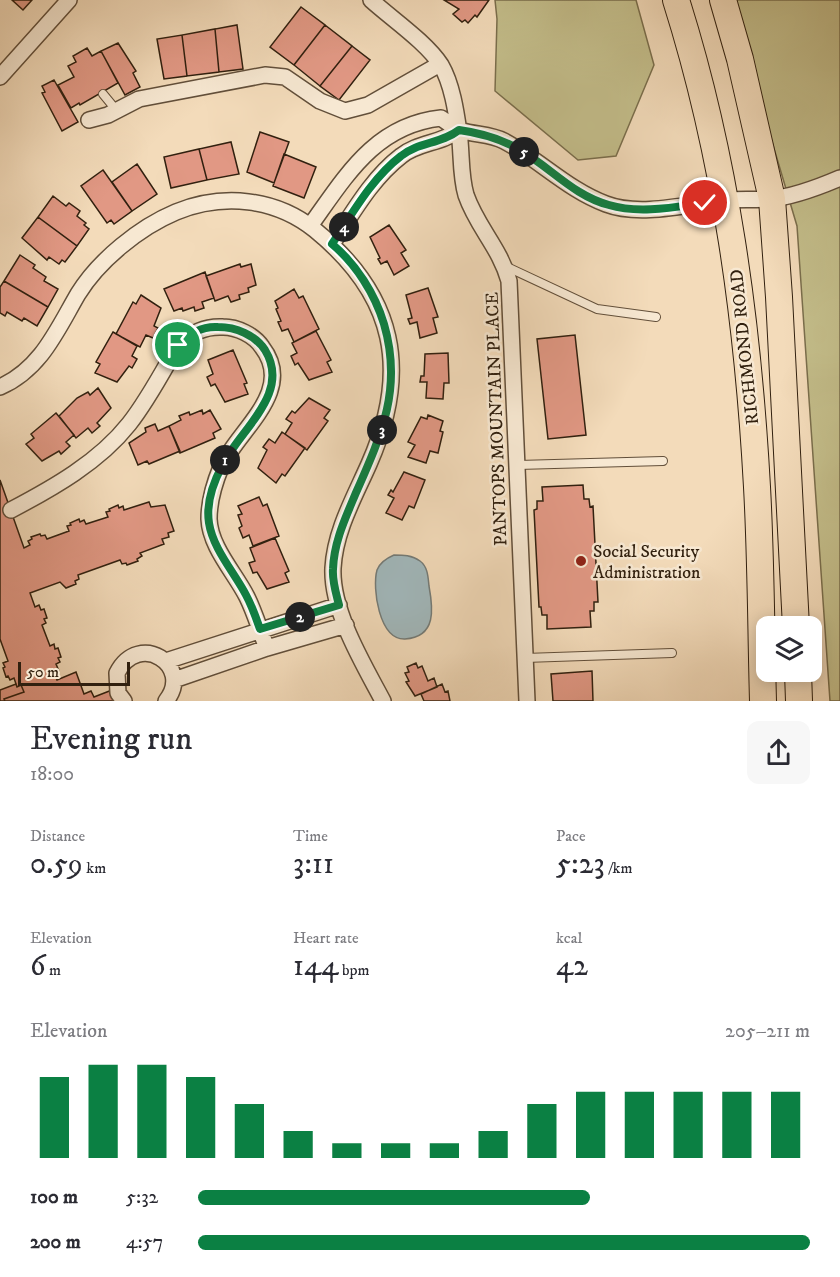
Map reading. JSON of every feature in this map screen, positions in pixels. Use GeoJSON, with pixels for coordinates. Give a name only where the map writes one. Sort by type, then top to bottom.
{"type":"FeatureCollection","features":[{"type":"Feature","properties":{"kind":"highway","name":"RICHMOND ROAD"},"geometry":{"type":"LineString","coordinates":[[676,0],[707,111],[725,200],[745,328],[758,490],[763,701]]}},
{"type":"Feature","properties":{"kind":"highway","name":"RICHMOND ROAD"},"geometry":{"type":"LineString","coordinates":[[723,0],[740,59],[772,199],[795,616]]}},
{"type":"Feature","properties":{"kind":"highway"},"geometry":{"type":"LineString","coordinates":[[798,682],[799,701]]}},
{"type":"Feature","properties":{"kind":"street"},"geometry":{"type":"LineString","coordinates":[[0,77],[69,0]]}},
{"type":"Feature","properties":{"kind":"street","name":"PANTOPS MOUNTAIN PLACE"},"geometry":{"type":"LineString","coordinates":[[370,0],[441,64],[448,80],[459,130],[465,193],[472,212],[497,248],[505,266],[511,296],[527,701]]}},
{"type":"Feature","properties":{"kind":"street"},"geometry":{"type":"LineString","coordinates":[[89,120],[117,111],[139,99],[264,75],[285,78],[320,101],[345,111],[368,105],[441,64]]}},
{"type":"Feature","properties":{"kind":"street"},"geometry":{"type":"LineString","coordinates":[[310,226],[348,174],[376,144],[391,133],[420,120],[441,117],[459,130],[482,133],[521,150],[572,187],[609,205],[628,208],[676,207],[725,200],[772,199],[822,186],[840,178]]}},
{"type":"Feature","properties":{"kind":"street"},"geometry":{"type":"LineString","coordinates":[[332,244],[374,184],[401,156],[432,141],[446,140],[459,130]]}},
{"type":"Feature","properties":{"kind":"street"},"geometry":{"type":"LineString","coordinates":[[0,387],[19,377],[34,364],[62,326],[91,276],[119,249],[147,228],[172,214],[192,206],[238,200],[274,208],[310,226],[332,244],[353,266],[370,290],[383,322],[392,364],[389,405],[384,427],[340,528],[335,549],[333,578],[346,625],[383,701]]}},
{"type":"Feature","properties":{"kind":"street"},"geometry":{"type":"LineString","coordinates":[[11,510],[56,487],[108,448],[129,425],[178,345],[189,336],[212,326],[241,331],[262,346],[269,357],[272,383],[264,405],[222,464],[213,487],[209,523],[216,544],[246,596],[267,648]]}},
{"type":"Feature","properties":{"kind":"street"},"geometry":{"type":"LineString","coordinates":[[123,701],[116,683],[117,673],[122,664],[138,653],[148,653],[166,661],[339,605]]}},
{"type":"Feature","properties":{"kind":"street"},"geometry":{"type":"LineString","coordinates":[[174,680],[267,648],[346,625]]}},
{"type":"Feature","properties":{"kind":"street"},"geometry":{"type":"LineString","coordinates":[[166,661],[174,680],[166,701]]}},
{"type":"Feature","properties":{"kind":"lane"},"geometry":{"type":"LineString","coordinates":[[104,94],[117,111]]}},
{"type":"Feature","properties":{"kind":"lane"},"geometry":{"type":"LineString","coordinates":[[505,266],[597,309],[656,317]]}},
{"type":"Feature","properties":{"kind":"lane"},"geometry":{"type":"LineString","coordinates":[[518,465],[663,461]]}},
{"type":"Feature","properties":{"kind":"lane"},"geometry":{"type":"LineString","coordinates":[[525,658],[672,653]]}},
{"type":"Feature","properties":{"kind":"shaded area"},"geometry":{"type":"Polygon","coordinates":[[[495,0],[636,0],[654,65],[616,156],[578,160],[495,91],[497,19],[495,0]]]}},
{"type":"Feature","properties":{"kind":"shaded area"},"geometry":{"type":"Polygon","coordinates":[[[730,0],[840,0],[840,701],[830,701],[797,226],[730,0]]]}},
{"type":"Feature","properties":{"kind":"water"},"geometry":{"type":"Polygon","coordinates":[[[394,555],[417,559],[423,563],[427,572],[432,612],[428,627],[423,633],[405,639],[396,637],[389,631],[379,612],[377,600],[377,570],[384,561],[394,555]]]}},
{"type":"Feature","properties":{"kind":"building"},"geometry":{"type":"Polygon","coordinates":[[[12,0],[32,0],[23,10],[12,0]]]}},
{"type":"Feature","properties":{"kind":"building"},"geometry":{"type":"Polygon","coordinates":[[[444,0],[489,0],[477,17],[475,15],[468,23],[465,20],[462,22],[453,14],[459,9],[444,0]]]}},
{"type":"Feature","properties":{"kind":"building"},"geometry":{"type":"Polygon","coordinates":[[[301,7],[325,25],[294,65],[270,47],[301,7]]]}},
{"type":"Feature","properties":{"kind":"building"},"geometry":{"type":"Polygon","coordinates":[[[237,25],[243,69],[219,72],[215,29],[237,25]]]}},
{"type":"Feature","properties":{"kind":"building"},"geometry":{"type":"Polygon","coordinates":[[[325,25],[352,46],[320,86],[294,65],[325,25]]]}},
{"type":"Feature","properties":{"kind":"building"},"geometry":{"type":"Polygon","coordinates":[[[215,29],[219,72],[187,76],[182,35],[215,29]]]}},
{"type":"Feature","properties":{"kind":"building"},"geometry":{"type":"Polygon","coordinates":[[[182,35],[187,76],[164,79],[157,39],[182,35]]]}},
{"type":"Feature","properties":{"kind":"building"},"geometry":{"type":"Polygon","coordinates":[[[118,43],[136,71],[133,73],[140,87],[125,95],[101,51],[118,43]]]}},
{"type":"Feature","properties":{"kind":"building"},"geometry":{"type":"Polygon","coordinates":[[[352,46],[370,60],[339,100],[320,86],[352,46]]]}},
{"type":"Feature","properties":{"kind":"building"},"geometry":{"type":"Polygon","coordinates":[[[87,48],[92,56],[101,51],[118,83],[71,108],[58,85],[74,77],[68,66],[76,62],[73,56],[87,48]]]}},
{"type":"Feature","properties":{"kind":"building"},"geometry":{"type":"Polygon","coordinates":[[[54,80],[78,122],[62,131],[42,93],[45,92],[42,86],[54,80]]]}},
{"type":"Feature","properties":{"kind":"building"},"geometry":{"type":"Polygon","coordinates":[[[260,132],[289,142],[274,183],[247,172],[260,132]]]}},
{"type":"Feature","properties":{"kind":"building"},"geometry":{"type":"Polygon","coordinates":[[[231,142],[239,174],[207,180],[199,149],[231,142]]]}},
{"type":"Feature","properties":{"kind":"building"},"geometry":{"type":"Polygon","coordinates":[[[199,149],[207,180],[171,188],[164,157],[199,149]]]}},
{"type":"Feature","properties":{"kind":"building"},"geometry":{"type":"Polygon","coordinates":[[[284,154],[316,167],[304,198],[273,186],[284,154]]]}},
{"type":"Feature","properties":{"kind":"building"},"geometry":{"type":"Polygon","coordinates":[[[137,164],[157,194],[132,211],[112,182],[137,164]]]}},
{"type":"Feature","properties":{"kind":"building"},"geometry":{"type":"Polygon","coordinates":[[[103,170],[132,211],[114,224],[111,220],[107,223],[81,186],[103,170]]]}},
{"type":"Feature","properties":{"kind":"building"},"geometry":{"type":"Polygon","coordinates":[[[53,196],[66,206],[69,203],[80,211],[77,216],[86,223],[84,225],[89,229],[77,246],[38,217],[53,196]]]}},
{"type":"Feature","properties":{"kind":"building"},"geometry":{"type":"Polygon","coordinates":[[[38,217],[77,246],[65,262],[62,260],[59,264],[49,257],[47,260],[22,238],[38,217]]]}},
{"type":"Feature","properties":{"kind":"building"},"geometry":{"type":"Polygon","coordinates":[[[389,225],[406,250],[401,253],[409,266],[394,275],[387,261],[381,264],[370,237],[389,225]]]}},
{"type":"Feature","properties":{"kind":"building"},"geometry":{"type":"Polygon","coordinates":[[[20,255],[35,265],[33,268],[46,277],[44,281],[58,289],[48,307],[4,281],[20,255]]]}},
{"type":"Feature","properties":{"kind":"building"},"geometry":{"type":"Polygon","coordinates":[[[240,264],[241,267],[251,264],[256,285],[248,288],[249,292],[239,295],[240,299],[231,302],[228,296],[215,301],[206,276],[240,264]]]}},
{"type":"Feature","properties":{"kind":"building"},"geometry":{"type":"Polygon","coordinates":[[[205,272],[214,298],[202,302],[204,308],[195,311],[194,307],[174,311],[164,289],[205,272]]]}},
{"type":"Feature","properties":{"kind":"building"},"geometry":{"type":"Polygon","coordinates":[[[4,281],[48,307],[37,326],[24,318],[22,321],[7,312],[5,316],[0,313],[0,287],[4,281]]]}},
{"type":"Feature","properties":{"kind":"building"},"geometry":{"type":"Polygon","coordinates":[[[428,288],[438,317],[433,318],[437,333],[420,338],[417,322],[410,324],[408,319],[412,318],[406,295],[428,288]]]}},
{"type":"Feature","properties":{"kind":"building"},"geometry":{"type":"Polygon","coordinates":[[[294,289],[299,298],[303,296],[319,329],[294,342],[288,329],[282,331],[278,322],[281,321],[275,301],[294,289]]]}},
{"type":"Feature","properties":{"kind":"building"},"geometry":{"type":"Polygon","coordinates":[[[141,295],[161,308],[154,326],[158,328],[153,338],[146,335],[140,347],[116,334],[133,302],[136,304],[141,295]]]}},
{"type":"Feature","properties":{"kind":"building"},"geometry":{"type":"Polygon","coordinates":[[[316,331],[331,360],[327,362],[332,372],[309,380],[298,363],[295,365],[291,356],[297,353],[292,343],[316,331]]]}},
{"type":"Feature","properties":{"kind":"building"},"geometry":{"type":"Polygon","coordinates":[[[113,332],[137,346],[132,356],[137,359],[132,368],[129,366],[117,382],[95,373],[100,364],[96,362],[113,332]]]}},
{"type":"Feature","properties":{"kind":"building"},"geometry":{"type":"Polygon","coordinates":[[[575,335],[586,435],[548,439],[537,339],[575,335]]]}},
{"type":"Feature","properties":{"kind":"building"},"geometry":{"type":"Polygon","coordinates":[[[233,350],[247,383],[244,384],[248,394],[225,402],[215,384],[211,386],[207,377],[213,374],[208,360],[233,350]]]}},
{"type":"Feature","properties":{"kind":"building"},"geometry":{"type":"Polygon","coordinates":[[[448,353],[449,383],[444,383],[443,399],[426,398],[427,382],[420,382],[421,376],[424,376],[425,354],[448,353]]]}},
{"type":"Feature","properties":{"kind":"building"},"geometry":{"type":"Polygon","coordinates":[[[98,388],[111,408],[97,423],[100,426],[92,433],[88,428],[76,438],[59,416],[77,398],[88,392],[90,395],[98,388]]]}},
{"type":"Feature","properties":{"kind":"building"},"geometry":{"type":"Polygon","coordinates":[[[309,398],[330,410],[324,418],[328,421],[307,450],[285,434],[292,423],[286,419],[292,411],[295,413],[309,398]]]}},
{"type":"Feature","properties":{"kind":"building"},"geometry":{"type":"Polygon","coordinates":[[[202,410],[203,414],[210,410],[221,429],[213,433],[215,438],[180,453],[169,426],[181,420],[179,416],[189,412],[190,415],[202,410]]]}},
{"type":"Feature","properties":{"kind":"building"},"geometry":{"type":"Polygon","coordinates":[[[56,413],[74,435],[66,442],[70,446],[61,454],[59,451],[42,461],[26,444],[34,438],[31,434],[56,413]]]}},
{"type":"Feature","properties":{"kind":"building"},"geometry":{"type":"Polygon","coordinates":[[[428,415],[443,421],[440,431],[443,432],[438,453],[430,451],[426,463],[408,457],[415,445],[408,442],[421,417],[427,419],[428,415]]]}},
{"type":"Feature","properties":{"kind":"building"},"geometry":{"type":"Polygon","coordinates":[[[155,424],[158,431],[169,426],[180,451],[149,464],[147,461],[138,465],[129,443],[146,432],[145,428],[155,424]]]}},
{"type":"Feature","properties":{"kind":"building"},"geometry":{"type":"Polygon","coordinates":[[[282,432],[305,448],[285,476],[282,474],[276,483],[258,468],[267,450],[263,447],[269,439],[275,443],[282,432]]]}},
{"type":"Feature","properties":{"kind":"building"},"geometry":{"type":"Polygon","coordinates":[[[404,472],[425,480],[414,508],[409,506],[402,520],[386,513],[394,498],[388,495],[391,490],[393,492],[404,472]]]}},
{"type":"Feature","properties":{"kind":"building"},"geometry":{"type":"Polygon","coordinates":[[[0,480],[24,548],[30,545],[28,541],[32,539],[31,537],[40,534],[45,535],[47,539],[69,531],[67,526],[79,519],[80,522],[84,520],[86,524],[108,517],[106,512],[118,505],[119,508],[123,506],[124,510],[149,502],[151,507],[165,505],[174,531],[168,533],[169,537],[162,539],[164,544],[140,553],[142,556],[137,559],[138,561],[127,565],[122,564],[120,560],[78,575],[79,579],[75,581],[76,584],[66,588],[60,582],[30,593],[35,607],[39,605],[41,610],[44,609],[47,618],[44,619],[46,623],[42,625],[50,646],[54,644],[55,649],[58,648],[61,657],[58,658],[60,662],[56,664],[59,671],[54,673],[57,680],[76,672],[84,694],[91,691],[94,697],[112,690],[117,701],[5,701],[4,699],[24,692],[21,685],[17,687],[14,678],[10,680],[8,676],[6,677],[3,668],[5,667],[3,663],[8,661],[0,639],[0,480]]]}},
{"type":"Feature","properties":{"kind":"building"},"geometry":{"type":"Polygon","coordinates":[[[583,485],[584,499],[589,499],[590,507],[593,506],[598,602],[594,602],[594,611],[590,611],[591,627],[547,629],[547,615],[542,615],[541,607],[539,607],[534,510],[537,509],[537,501],[543,501],[542,487],[583,485]]]}},
{"type":"Feature","properties":{"kind":"building"},"geometry":{"type":"Polygon","coordinates":[[[259,497],[263,506],[267,504],[279,536],[253,546],[249,535],[243,538],[239,528],[242,526],[238,515],[242,514],[238,506],[259,497]]]}},
{"type":"Feature","properties":{"kind":"building"},"geometry":{"type":"Polygon","coordinates":[[[275,538],[289,571],[285,573],[289,582],[267,589],[257,572],[253,573],[249,563],[255,561],[250,548],[275,538]]]}},
{"type":"Feature","properties":{"kind":"building"},"geometry":{"type":"Polygon","coordinates":[[[416,663],[418,668],[422,666],[428,681],[434,678],[437,687],[415,696],[406,682],[409,681],[405,673],[409,672],[407,667],[416,663]]]}},
{"type":"Feature","properties":{"kind":"building"},"geometry":{"type":"Polygon","coordinates":[[[592,671],[593,701],[553,701],[551,674],[592,671]]]}},
{"type":"Feature","properties":{"kind":"building"},"geometry":{"type":"Polygon","coordinates":[[[16,684],[17,687],[21,685],[24,692],[0,701],[0,690],[16,684]]]}},
{"type":"Feature","properties":{"kind":"building"},"geometry":{"type":"Polygon","coordinates":[[[442,684],[445,692],[448,691],[450,701],[424,701],[421,694],[442,684]]]}},
{"type":"Feature","properties":{"kind":"place","name":"Social Security Administration"},"geometry":{"type":"Point","coordinates":[581,561]}},
{"type":"Feature","properties":{"kind":"route"},"geometry":{"type":"LineString","coordinates":[[178,345],[201,329],[212,326],[227,327],[254,338],[269,357],[272,383],[268,397],[222,464],[209,504],[209,523],[213,538],[246,596],[260,629],[339,605],[333,578],[335,549],[340,528],[384,427],[389,405],[392,364],[389,341],[370,290],[353,266],[332,244],[374,184],[401,156],[432,141],[446,140],[459,130],[482,133],[521,150],[572,187],[609,205],[628,208],[676,207],[705,203]]}}]}
